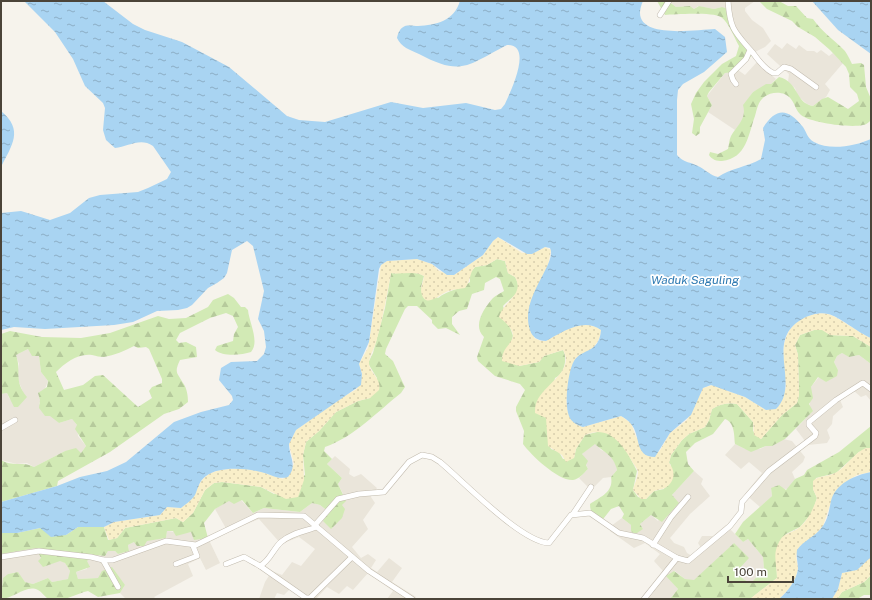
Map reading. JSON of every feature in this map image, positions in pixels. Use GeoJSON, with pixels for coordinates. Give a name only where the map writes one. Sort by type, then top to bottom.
{"type":"FeatureCollection","features":[{"type":"Feature","properties":{"kind":"street"},"geometry":{"type":"LineString","coordinates":[[660,15],[669,1]]}},
{"type":"Feature","properties":{"kind":"street"},"geometry":{"type":"LineString","coordinates":[[728,1],[731,22],[735,32],[771,72],[777,73],[784,67],[788,68],[816,88]]}},
{"type":"Feature","properties":{"kind":"street"},"geometry":{"type":"LineString","coordinates":[[736,84],[732,80],[731,74],[746,59],[750,50]]}},
{"type":"Feature","properties":{"kind":"street"},"geometry":{"type":"LineString","coordinates":[[573,514],[590,513],[619,534],[644,538],[653,545],[678,558],[691,560],[717,535],[730,526],[741,512],[742,502],[769,471],[815,436],[816,433],[809,423],[814,417],[863,383],[871,389]]}},
{"type":"Feature","properties":{"kind":"street"},"geometry":{"type":"LineString","coordinates":[[1,428],[15,420]]}},
{"type":"Feature","properties":{"kind":"street"},"geometry":{"type":"LineString","coordinates":[[260,566],[268,560],[277,546],[286,538],[316,526],[338,499],[359,494],[384,492],[409,462],[422,455],[432,457],[440,462],[487,505],[536,540],[547,543],[551,542],[569,517],[573,514],[591,487]]}},
{"type":"Feature","properties":{"kind":"street"},"geometry":{"type":"LineString","coordinates":[[653,545],[671,517],[688,497]]}},
{"type":"Feature","properties":{"kind":"street"},"geometry":{"type":"LineString","coordinates":[[1,557],[39,551],[91,557],[102,560],[117,560],[167,541],[193,546],[258,515],[304,516],[369,571],[412,599]]}},
{"type":"Feature","properties":{"kind":"street"},"geometry":{"type":"LineString","coordinates":[[176,564],[197,556],[193,546]]}},
{"type":"Feature","properties":{"kind":"street"},"geometry":{"type":"LineString","coordinates":[[226,564],[244,558],[260,566],[306,598],[310,598],[352,557]]}},
{"type":"Feature","properties":{"kind":"street"},"geometry":{"type":"LineString","coordinates":[[644,599],[678,558]]}},
{"type":"Feature","properties":{"kind":"street"},"geometry":{"type":"LineString","coordinates":[[102,560],[118,587]]}},
{"type":"Feature","properties":{"kind":"shaded area"},"geometry":{"type":"Polygon","coordinates":[[[668,1],[755,1],[745,8],[745,11],[752,20],[763,28],[771,41],[765,47],[753,53],[743,41],[722,7],[714,9],[698,6],[694,9],[690,6],[676,7],[668,1]]]}},
{"type":"Feature","properties":{"kind":"shaded area"},"geometry":{"type":"Polygon","coordinates":[[[787,43],[796,49],[799,45],[807,51],[814,51],[817,53],[821,50],[829,56],[833,53],[843,63],[825,84],[830,90],[826,97],[813,106],[807,104],[797,95],[795,88],[788,82],[789,74],[767,54],[775,44],[782,49],[787,43]]]}},
{"type":"Feature","properties":{"kind":"shaded area"},"geometry":{"type":"Polygon","coordinates":[[[757,62],[776,79],[771,84],[753,92],[744,105],[745,110],[743,120],[735,130],[708,112],[712,105],[707,96],[725,73],[733,73],[738,70],[745,75],[757,62]]]}},
{"type":"Feature","properties":{"kind":"shaded area"},"geometry":{"type":"Polygon","coordinates":[[[28,349],[39,356],[41,372],[48,381],[39,404],[59,423],[72,419],[77,425],[78,436],[86,446],[81,453],[65,451],[34,467],[27,463],[17,464],[1,460],[1,394],[7,393],[9,398],[18,407],[23,392],[17,377],[19,364],[16,355],[28,349]]]}},
{"type":"Feature","properties":{"kind":"shaded area"},"geometry":{"type":"Polygon","coordinates":[[[842,353],[850,357],[859,355],[871,364],[871,401],[866,395],[861,397],[854,391],[840,400],[843,407],[833,416],[832,424],[827,430],[830,438],[827,443],[808,445],[796,429],[809,415],[811,387],[819,377],[826,382],[838,370],[834,362],[837,356],[842,353]]]}},
{"type":"Feature","properties":{"kind":"shaded area"},"geometry":{"type":"Polygon","coordinates":[[[783,439],[792,441],[805,457],[803,462],[792,472],[795,479],[788,489],[771,488],[772,496],[760,507],[745,494],[762,473],[749,462],[741,469],[725,455],[735,444],[745,449],[760,449],[766,446],[772,446],[783,439]]]}},
{"type":"Feature","properties":{"kind":"shaded area"},"geometry":{"type":"Polygon","coordinates":[[[595,443],[601,450],[608,453],[616,464],[617,470],[611,477],[603,478],[591,490],[579,478],[588,469],[582,454],[595,443]]]}},
{"type":"Feature","properties":{"kind":"shaded area"},"geometry":{"type":"Polygon","coordinates":[[[335,456],[350,469],[349,474],[354,477],[361,474],[377,488],[371,497],[375,503],[363,520],[368,529],[352,547],[361,558],[368,554],[376,560],[371,568],[377,572],[389,558],[402,568],[392,582],[416,597],[415,599],[387,599],[393,591],[368,573],[353,590],[347,586],[339,594],[327,587],[316,599],[305,599],[290,589],[284,595],[277,593],[274,599],[259,599],[265,582],[272,571],[282,575],[292,562],[301,566],[315,549],[299,537],[281,544],[259,519],[228,532],[215,509],[229,500],[241,500],[253,513],[264,508],[300,512],[312,503],[320,505],[329,512],[346,500],[338,484],[342,478],[327,464],[335,456]]]}},
{"type":"Feature","properties":{"kind":"shaded area"},"geometry":{"type":"Polygon","coordinates":[[[694,471],[703,479],[701,484],[710,496],[690,514],[670,538],[674,543],[684,547],[687,553],[692,556],[701,548],[698,543],[702,536],[713,536],[726,525],[743,542],[748,539],[763,557],[764,569],[751,583],[743,579],[738,570],[734,543],[694,581],[685,579],[675,571],[667,576],[678,589],[670,599],[646,599],[643,596],[663,571],[654,561],[660,554],[645,543],[634,548],[610,531],[611,526],[622,518],[631,525],[643,529],[640,524],[651,515],[658,521],[672,495],[694,471]]]}},
{"type":"Feature","properties":{"kind":"shaded area"},"geometry":{"type":"Polygon","coordinates":[[[167,531],[183,533],[191,532],[208,538],[220,563],[206,570],[200,558],[188,564],[193,576],[154,597],[156,599],[126,599],[120,593],[125,585],[98,578],[78,579],[76,572],[87,569],[87,561],[96,555],[105,556],[108,551],[115,551],[118,554],[129,551],[128,545],[134,542],[166,538],[167,531]]]}},
{"type":"Feature","properties":{"kind":"shaded area"},"geometry":{"type":"Polygon","coordinates":[[[28,548],[36,548],[41,558],[60,560],[65,563],[70,571],[69,579],[52,582],[48,578],[33,584],[25,582],[17,572],[8,574],[2,585],[3,592],[1,594],[1,554],[28,548]]]}},
{"type":"Feature","properties":{"kind":"green space"},"geometry":{"type":"Polygon","coordinates":[[[657,1],[668,1],[676,7],[690,6],[694,9],[699,6],[714,9],[722,7],[731,10],[734,27],[753,53],[737,72],[725,73],[709,92],[707,96],[712,105],[700,127],[700,133],[696,136],[692,133],[694,119],[691,104],[696,93],[704,82],[722,64],[736,56],[739,46],[729,26],[721,17],[710,14],[665,15],[657,1]]]}},
{"type":"Feature","properties":{"kind":"green space"},"geometry":{"type":"Polygon","coordinates":[[[759,1],[779,1],[788,6],[796,6],[807,18],[813,19],[824,32],[844,50],[852,64],[861,63],[864,65],[866,87],[871,99],[871,120],[864,125],[849,126],[813,120],[801,115],[788,96],[782,93],[774,93],[764,97],[759,103],[748,138],[742,150],[730,159],[722,161],[716,160],[710,157],[710,152],[718,154],[728,149],[731,136],[743,118],[743,105],[753,92],[766,84],[771,84],[779,77],[790,83],[803,101],[813,106],[822,99],[828,97],[848,109],[859,101],[857,94],[850,87],[849,74],[846,67],[830,50],[815,37],[798,27],[792,21],[767,9],[759,1]]]}},
{"type":"Feature","properties":{"kind":"green space"},"geometry":{"type":"Polygon","coordinates":[[[497,259],[505,261],[508,273],[515,277],[518,287],[516,294],[503,306],[513,336],[502,357],[519,366],[539,362],[544,356],[563,350],[565,362],[563,370],[555,378],[549,405],[547,432],[551,449],[559,452],[563,459],[574,458],[576,449],[585,435],[601,431],[610,433],[625,448],[637,471],[633,490],[638,497],[646,499],[654,491],[664,489],[671,465],[669,463],[671,455],[682,440],[689,434],[705,427],[712,409],[724,404],[737,404],[753,422],[753,431],[761,439],[782,415],[797,403],[799,395],[798,355],[795,345],[800,335],[814,330],[823,330],[830,335],[853,336],[871,347],[871,364],[859,355],[849,357],[842,353],[837,356],[834,362],[838,370],[837,376],[826,382],[818,377],[811,387],[813,398],[809,404],[813,411],[785,439],[772,446],[766,446],[751,452],[735,444],[731,423],[725,419],[713,434],[695,443],[686,452],[688,464],[694,471],[672,495],[679,503],[662,522],[651,515],[640,524],[643,529],[637,533],[633,533],[631,531],[631,525],[622,518],[624,514],[619,506],[611,509],[600,523],[594,517],[591,510],[590,504],[605,494],[610,487],[611,477],[617,470],[611,457],[595,444],[582,454],[588,461],[586,465],[588,469],[579,477],[573,480],[567,479],[553,472],[538,460],[523,444],[524,431],[516,411],[516,407],[525,390],[520,384],[495,376],[478,361],[477,357],[484,337],[479,328],[479,322],[483,312],[493,298],[504,291],[500,279],[496,277],[485,283],[484,290],[472,294],[467,309],[459,311],[452,317],[452,324],[460,335],[446,328],[438,329],[432,323],[432,320],[417,306],[408,306],[405,309],[385,354],[393,361],[405,387],[401,393],[356,430],[336,443],[325,447],[324,451],[332,459],[327,464],[342,478],[338,484],[346,501],[342,505],[345,509],[342,518],[331,529],[323,521],[329,512],[320,505],[312,503],[300,512],[264,508],[253,513],[242,500],[234,504],[229,501],[215,509],[204,523],[208,538],[194,540],[191,532],[176,536],[173,531],[167,531],[166,538],[147,541],[144,546],[137,546],[134,542],[128,545],[129,551],[118,554],[115,551],[108,551],[105,556],[96,555],[87,561],[90,567],[76,572],[78,579],[98,578],[102,571],[112,567],[125,585],[120,593],[98,597],[88,591],[65,599],[48,599],[38,590],[29,589],[11,597],[1,599],[3,578],[8,574],[18,572],[25,582],[33,584],[48,578],[52,582],[68,579],[70,571],[65,563],[60,561],[43,567],[38,561],[41,558],[36,548],[1,554],[1,533],[17,533],[40,528],[66,535],[78,527],[104,527],[108,540],[117,538],[125,528],[176,518],[183,522],[193,513],[205,490],[214,483],[222,482],[261,487],[274,494],[305,475],[303,455],[306,442],[319,431],[336,412],[358,401],[370,398],[377,378],[369,365],[369,361],[373,353],[385,308],[391,273],[412,273],[424,276],[421,287],[438,298],[470,282],[470,273],[475,267],[487,265],[497,259]]]}},
{"type":"Feature","properties":{"kind":"green space"},"geometry":{"type":"Polygon","coordinates":[[[228,294],[234,298],[241,307],[245,307],[248,310],[254,337],[251,352],[238,355],[223,354],[215,350],[217,346],[233,341],[234,334],[238,327],[233,316],[226,313],[210,318],[180,333],[176,340],[179,343],[186,342],[196,347],[197,357],[180,360],[177,368],[178,374],[186,390],[188,402],[179,409],[164,414],[110,452],[58,481],[57,486],[1,502],[1,460],[9,463],[26,464],[34,467],[65,451],[76,448],[81,453],[86,446],[75,429],[77,425],[72,419],[59,423],[50,416],[45,416],[39,408],[40,400],[38,393],[47,387],[48,381],[41,372],[39,356],[32,356],[28,349],[16,355],[18,361],[20,386],[27,397],[18,407],[14,407],[7,393],[1,394],[1,334],[10,331],[42,337],[81,338],[110,333],[158,316],[169,319],[186,318],[208,307],[213,300],[228,294]],[[134,346],[119,353],[104,357],[87,355],[77,357],[63,365],[56,372],[64,390],[83,385],[95,376],[103,375],[138,407],[152,398],[149,391],[152,387],[162,383],[162,379],[149,349],[146,347],[138,348],[134,346]]]}},
{"type":"Feature","properties":{"kind":"green space"},"geometry":{"type":"Polygon","coordinates":[[[871,426],[871,448],[859,452],[836,473],[816,478],[813,489],[817,498],[812,513],[800,527],[786,534],[780,541],[776,553],[777,578],[750,599],[670,599],[678,589],[666,576],[674,571],[685,579],[694,580],[734,543],[749,558],[738,570],[743,579],[751,583],[764,569],[763,557],[748,539],[743,542],[735,534],[743,522],[772,496],[771,488],[779,485],[786,490],[795,479],[804,475],[807,470],[839,452],[871,426]]]}},
{"type":"Feature","properties":{"kind":"green space"},"geometry":{"type":"Polygon","coordinates":[[[871,575],[871,595],[864,595],[857,599],[837,599],[842,592],[864,582],[871,575]]]}},
{"type":"Feature","properties":{"kind":"sand"},"geometry":{"type":"Polygon","coordinates":[[[498,237],[522,253],[538,251],[545,247],[551,250],[534,338],[541,341],[546,341],[559,333],[580,325],[594,326],[601,330],[596,344],[576,358],[568,386],[567,397],[569,415],[574,422],[583,427],[621,416],[631,423],[636,437],[659,452],[670,433],[687,420],[703,388],[712,385],[745,397],[766,410],[786,388],[783,358],[785,339],[795,324],[803,318],[825,313],[832,315],[871,338],[871,347],[853,336],[830,335],[822,330],[814,330],[800,335],[795,345],[798,355],[799,395],[797,403],[782,415],[761,439],[754,435],[753,422],[737,404],[724,404],[712,409],[705,427],[689,434],[682,440],[671,455],[669,463],[673,469],[673,480],[671,483],[665,488],[654,491],[646,499],[641,499],[633,490],[638,474],[637,468],[620,443],[608,434],[594,432],[585,435],[576,449],[574,458],[566,462],[562,455],[548,446],[546,418],[535,413],[535,406],[539,397],[561,372],[565,365],[566,358],[563,350],[544,356],[539,362],[519,366],[502,361],[505,349],[513,336],[508,325],[499,317],[505,306],[516,293],[517,288],[515,277],[508,273],[505,261],[497,259],[487,265],[475,267],[465,288],[446,292],[431,300],[424,299],[421,292],[424,276],[416,273],[391,273],[379,331],[369,362],[369,366],[379,382],[379,390],[370,398],[358,401],[336,412],[319,431],[306,442],[303,455],[304,480],[298,497],[286,499],[261,487],[222,482],[214,483],[205,490],[193,513],[183,522],[176,518],[125,528],[117,538],[109,540],[104,527],[114,522],[160,515],[167,507],[181,508],[193,497],[200,483],[210,473],[233,469],[249,470],[262,472],[283,479],[294,464],[289,444],[296,430],[341,398],[357,389],[362,374],[359,364],[368,348],[381,265],[387,261],[417,259],[432,264],[439,271],[454,275],[483,255],[493,241],[498,237]]]}},
{"type":"Feature","properties":{"kind":"sand"},"geometry":{"type":"Polygon","coordinates":[[[866,448],[871,448],[871,472],[857,475],[849,480],[831,502],[823,526],[813,537],[800,546],[796,556],[798,568],[796,577],[789,589],[779,599],[750,599],[777,578],[775,556],[778,544],[783,536],[800,527],[810,514],[817,498],[813,489],[813,481],[837,472],[858,453],[866,448]]]}},
{"type":"Feature","properties":{"kind":"sand"},"geometry":{"type":"Polygon","coordinates":[[[871,557],[871,575],[864,582],[842,592],[837,599],[832,599],[838,589],[842,573],[850,571],[871,557]]]}},
{"type":"Feature","properties":{"kind":"water","name":"Waduk Saguling"},"geometry":{"type":"Polygon","coordinates":[[[24,1],[103,1],[133,24],[145,30],[182,42],[229,67],[287,116],[299,120],[325,122],[391,102],[423,108],[466,103],[495,110],[501,109],[508,98],[518,70],[520,60],[519,52],[515,47],[507,45],[473,63],[455,67],[434,61],[409,50],[401,44],[397,38],[402,28],[405,26],[418,26],[444,21],[457,8],[460,1],[643,1],[640,14],[644,22],[652,28],[678,31],[715,29],[725,37],[727,52],[704,72],[683,84],[678,90],[677,155],[682,160],[697,165],[718,177],[750,164],[761,159],[765,140],[763,128],[773,116],[782,112],[787,113],[798,121],[810,139],[820,145],[835,147],[858,144],[871,139],[871,338],[832,315],[822,313],[804,318],[792,327],[786,338],[784,350],[785,387],[783,399],[776,409],[766,410],[745,397],[711,385],[703,388],[691,415],[670,433],[655,457],[648,456],[641,449],[631,424],[621,416],[583,427],[574,423],[570,418],[567,396],[568,380],[572,366],[577,357],[594,347],[600,338],[601,330],[594,326],[580,325],[566,330],[546,341],[538,339],[532,335],[528,318],[530,306],[549,263],[551,255],[550,248],[545,247],[532,254],[527,254],[498,237],[493,241],[483,255],[454,275],[447,275],[432,264],[417,259],[387,261],[381,265],[379,269],[369,342],[359,364],[362,374],[361,385],[296,430],[289,444],[293,465],[291,473],[288,477],[277,477],[261,472],[247,470],[225,469],[206,476],[200,482],[194,497],[181,508],[167,507],[160,515],[114,522],[104,527],[78,527],[66,535],[51,537],[40,528],[17,533],[1,533],[1,502],[57,486],[80,477],[107,471],[126,462],[174,422],[201,412],[229,405],[233,400],[232,396],[219,380],[221,368],[231,362],[257,361],[264,354],[266,347],[264,331],[258,319],[264,291],[253,246],[247,241],[232,250],[227,273],[224,278],[208,288],[192,305],[187,308],[157,311],[133,322],[114,325],[45,329],[14,327],[1,330],[1,213],[21,211],[50,220],[70,213],[89,198],[100,195],[138,192],[167,179],[171,172],[153,146],[148,143],[139,142],[115,148],[106,140],[103,130],[105,108],[103,103],[85,86],[73,59],[55,32],[24,1]]]}},
{"type":"Feature","properties":{"kind":"water"},"geometry":{"type":"Polygon","coordinates":[[[812,1],[871,1],[871,54],[838,30],[812,1]]]}},
{"type":"Feature","properties":{"kind":"water"},"geometry":{"type":"Polygon","coordinates":[[[1,111],[12,125],[14,138],[1,167],[1,111]]]}},
{"type":"Feature","properties":{"kind":"water"},"geometry":{"type":"Polygon","coordinates":[[[871,472],[871,557],[857,570],[842,573],[838,589],[832,599],[779,599],[795,578],[798,569],[797,550],[819,530],[826,521],[833,495],[846,481],[859,475],[871,472]]]}}]}
